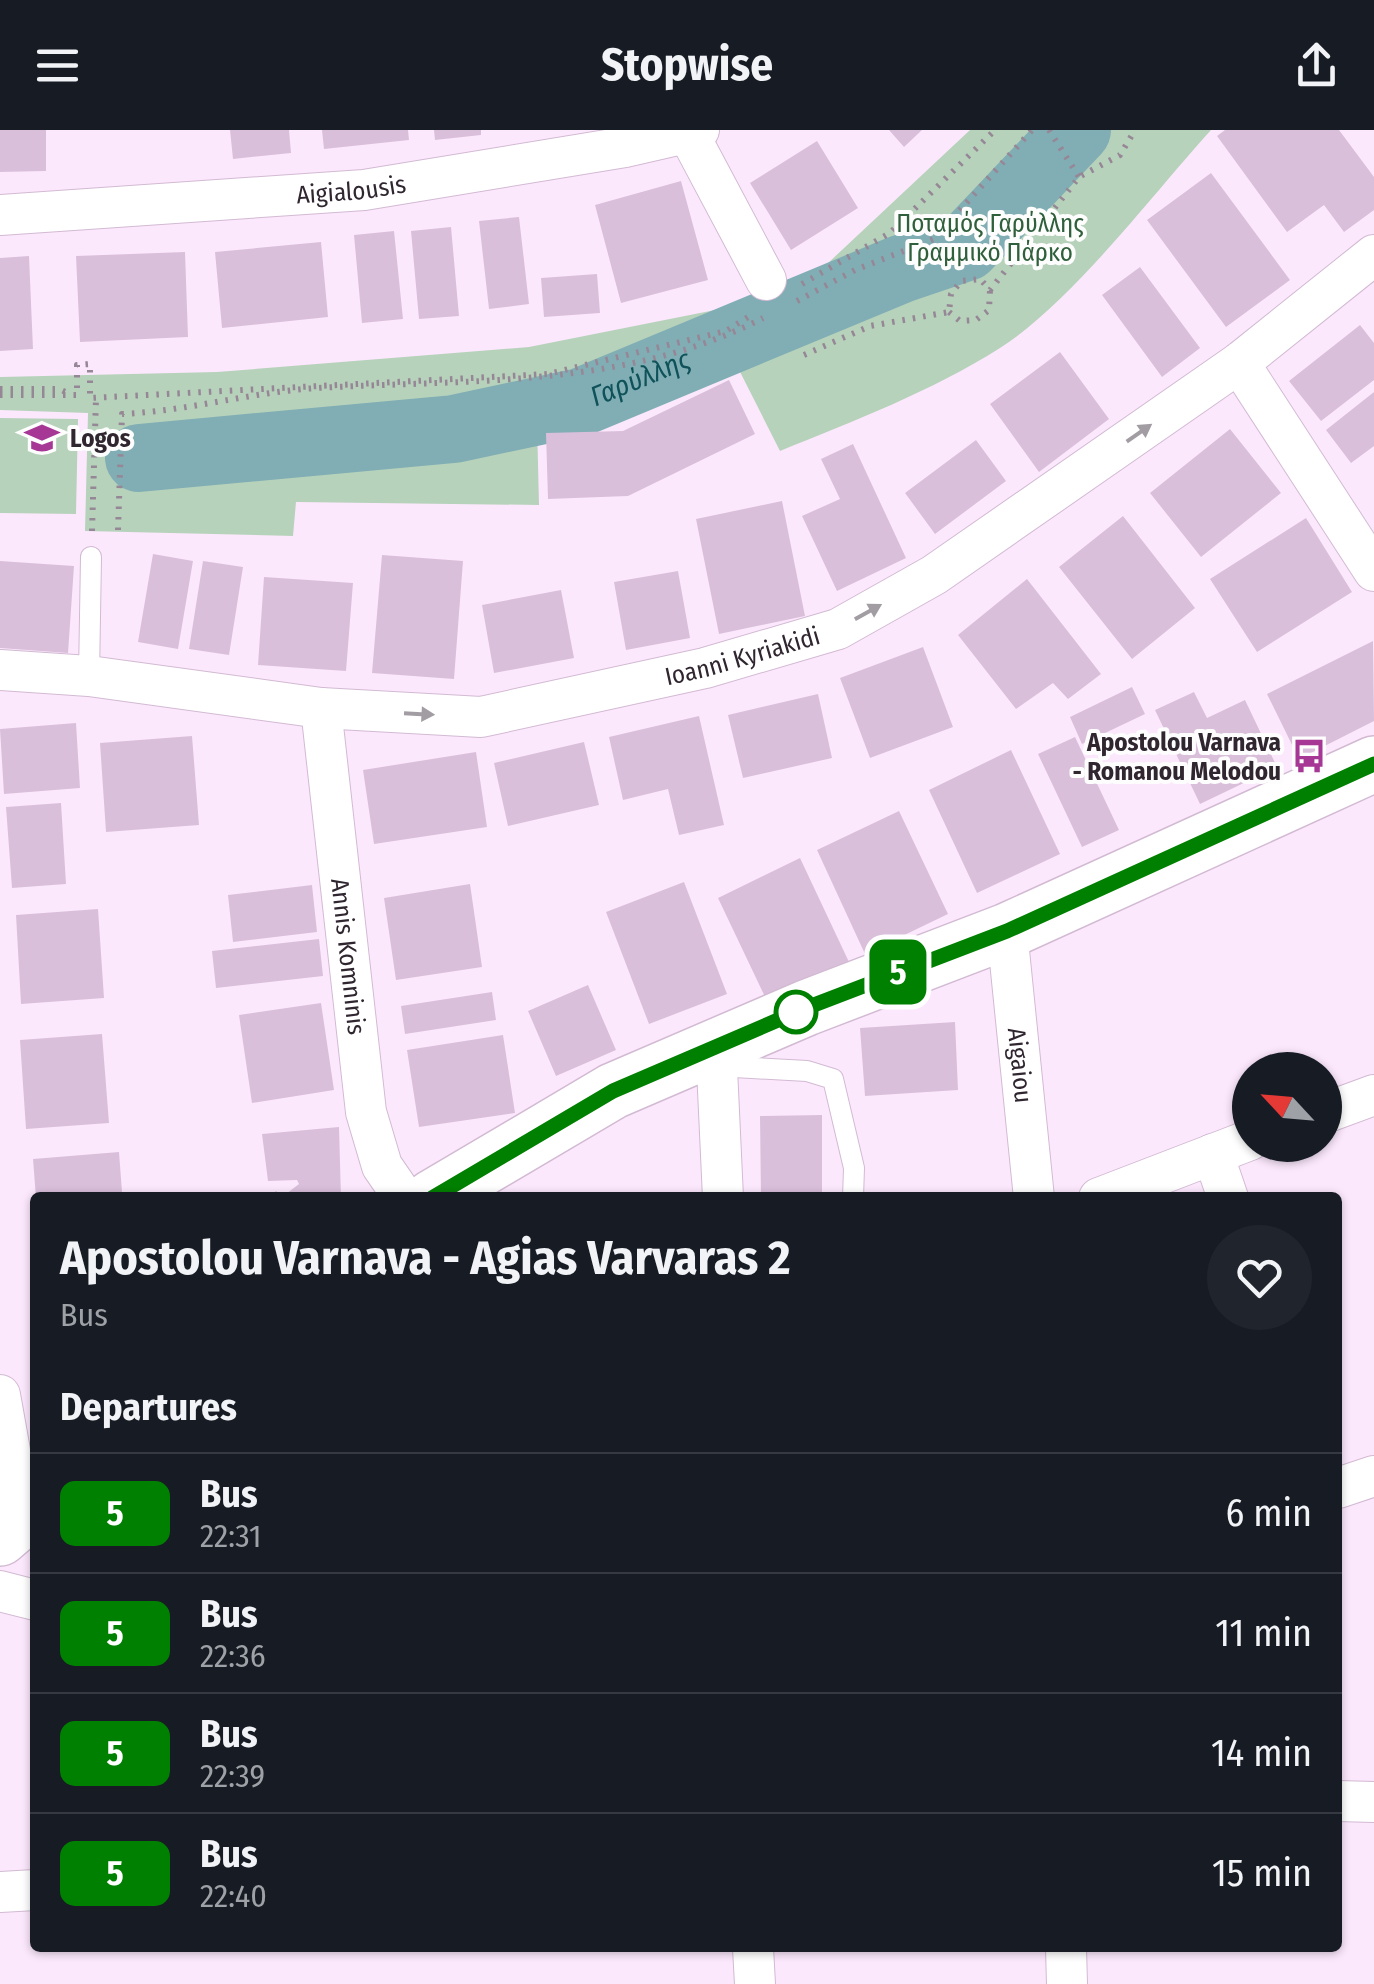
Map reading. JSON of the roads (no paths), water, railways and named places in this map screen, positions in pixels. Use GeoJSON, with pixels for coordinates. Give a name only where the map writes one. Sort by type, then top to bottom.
{"type":"FeatureCollection","features":[{"type":"Feature","properties":{"kind":"main road"},"geometry":{"type":"LineString","coordinates":[[442,1192],[613,1091],[716,1056],[1007,931],[1374,764]]}},
{"type":"Feature","properties":{"kind":"street","name":"Aigialousis"},"geometry":{"type":"LineString","coordinates":[[0,215],[364,190],[694,132]]}},
{"type":"Feature","properties":{"kind":"street"},"geometry":{"type":"LineString","coordinates":[[694,132],[772,294]]}},
{"type":"Feature","properties":{"kind":"street","name":"Ioanni Kyriakidi"},"geometry":{"type":"LineString","coordinates":[[0,670],[88,676],[321,708],[481,717],[705,668],[838,628],[934,575],[1239,363],[1374,256]]}},
{"type":"Feature","properties":{"kind":"street"},"geometry":{"type":"LineString","coordinates":[[1239,363],[1374,571]]}},
{"type":"Feature","properties":{"kind":"street","name":"Annis Komninis"},"geometry":{"type":"LineString","coordinates":[[321,708],[366,1112],[382,1166],[400,1192]]}},
{"type":"Feature","properties":{"kind":"street","name":"Aigaiou"},"geometry":{"type":"LineString","coordinates":[[1007,931],[1033,1192]]}},
{"type":"Feature","properties":{"kind":"street"},"geometry":{"type":"LineString","coordinates":[[716,1056],[723,1192]]}},
{"type":"Feature","properties":{"kind":"street"},"geometry":{"type":"LineString","coordinates":[[1342,1107],[1374,1095]]}},
{"type":"Feature","properties":{"kind":"street"},"geometry":{"type":"LineString","coordinates":[[1114,1192],[1232,1147]]}},
{"type":"Feature","properties":{"kind":"street"},"geometry":{"type":"LineString","coordinates":[[1212,1154],[1226,1192]]}},
{"type":"Feature","properties":{"kind":"street"},"geometry":{"type":"LineString","coordinates":[[0,1395],[19,1522]]}},
{"type":"Feature","properties":{"kind":"street"},"geometry":{"type":"LineString","coordinates":[[1342,1487],[1374,1476]]}},
{"type":"Feature","properties":{"kind":"street"},"geometry":{"type":"LineString","coordinates":[[0,1591],[30,1599]]}},
{"type":"Feature","properties":{"kind":"street"},"geometry":{"type":"LineString","coordinates":[[1342,1801],[1374,1802]]}},
{"type":"Feature","properties":{"kind":"street"},"geometry":{"type":"LineString","coordinates":[[0,1892],[30,1890]]}},
{"type":"Feature","properties":{"kind":"street"},"geometry":{"type":"LineString","coordinates":[[753,1952],[755,1984]]}},
{"type":"Feature","properties":{"kind":"street"},"geometry":{"type":"LineString","coordinates":[[1066,1952],[1067,1984]]}},
{"type":"Feature","properties":{"kind":"lane"},"geometry":{"type":"LineString","coordinates":[[88,676],[91,557]]}},
{"type":"Feature","properties":{"kind":"lane"},"geometry":{"type":"LineString","coordinates":[[716,1056],[832,1079],[854,1168],[853,1192]]}},
{"type":"Feature","properties":{"kind":"waterway","name":"Γαρύλλης"},"geometry":{"type":"LineString","coordinates":[[139,458],[454,429],[581,402],[901,269],[966,247],[1077,130]]}},
{"type":"Feature","properties":{"kind":"place","name":"Logos"},"geometry":{"type":"Point","coordinates":[42,438]}},
{"type":"Feature","properties":{"kind":"place","name":"Apostolou Varnava - Romanou Melodou"},"geometry":{"type":"Point","coordinates":[1309,756]}},
{"type":"Feature","properties":{"kind":"park label","name":"Ποταμός Γαρύλλης Γραμμικό Πάρκο"},"geometry":{"type":"Point","coordinates":[990,238]}}]}
